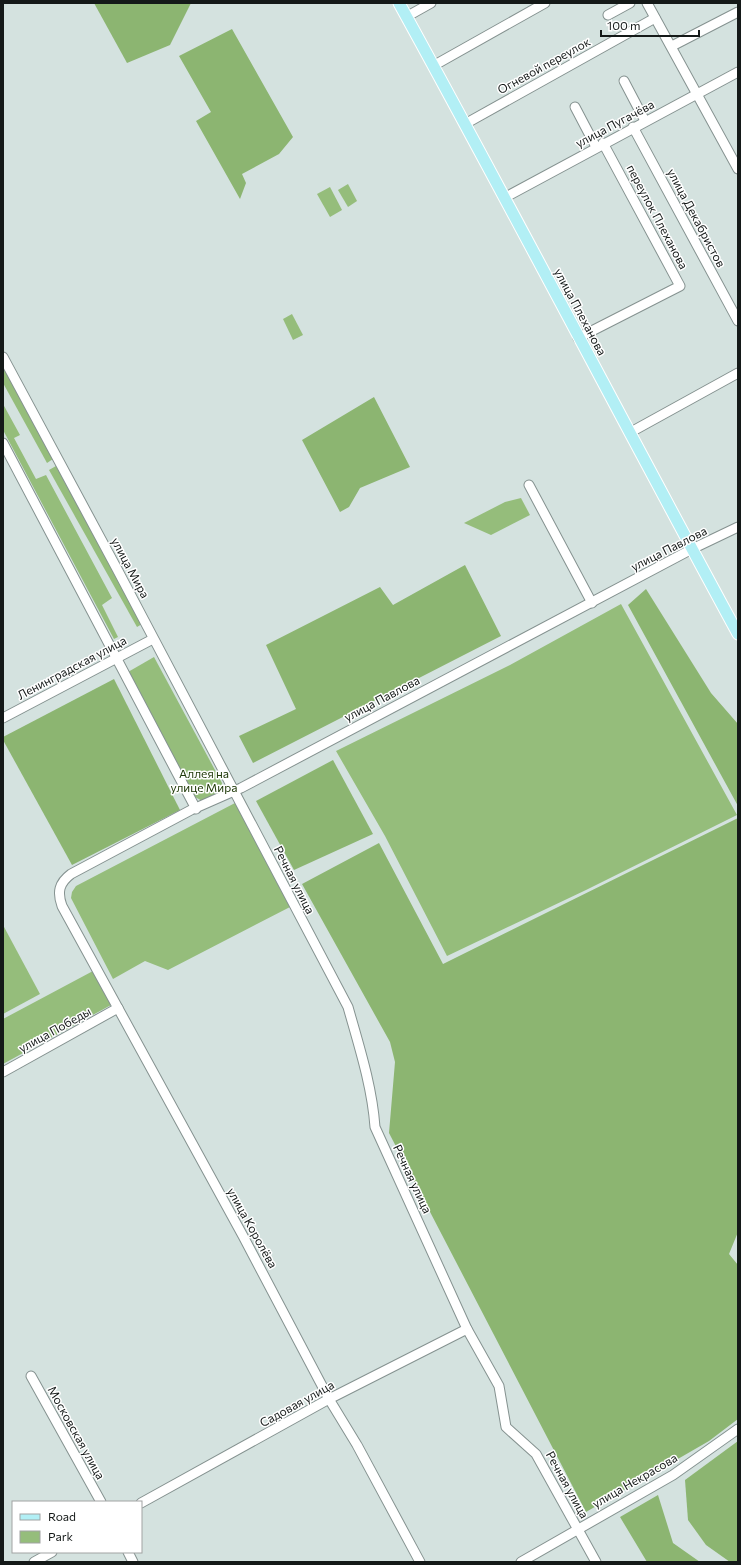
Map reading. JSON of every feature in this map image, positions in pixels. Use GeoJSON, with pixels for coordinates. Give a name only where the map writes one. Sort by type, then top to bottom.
{"type":"FeatureCollection","features":[{"type":"Feature","properties":{"kind":"main road","name":"улица Плеханова"},"geometry":{"type":"LineString","coordinates":[[399,3],[578,338],[631,432],[738,634]]}},
{"type":"Feature","properties":{"kind":"street"},"geometry":{"type":"LineString","coordinates":[[406,17],[431,3]]}},
{"type":"Feature","properties":{"kind":"street"},"geometry":{"type":"LineString","coordinates":[[433,66],[544,3]]}},
{"type":"Feature","properties":{"kind":"street"},"geometry":{"type":"LineString","coordinates":[[608,16],[630,3]]}},
{"type":"Feature","properties":{"kind":"street"},"geometry":{"type":"LineString","coordinates":[[648,3],[738,169]]}},
{"type":"Feature","properties":{"kind":"street"},"geometry":{"type":"LineString","coordinates":[[672,46],[738,12]]}},
{"type":"Feature","properties":{"kind":"street","name":"Огневой переулок"},"geometry":{"type":"LineString","coordinates":[[465,124],[655,18]]}},
{"type":"Feature","properties":{"kind":"street","name":"улица Пугачёва"},"geometry":{"type":"LineString","coordinates":[[504,198],[633,127],[738,72]]}},
{"type":"Feature","properties":{"kind":"street"},"geometry":{"type":"LineString","coordinates":[[624,81],[645,121]]}},
{"type":"Feature","properties":{"kind":"street"},"geometry":{"type":"LineString","coordinates":[[575,107],[600,145]]}},
{"type":"Feature","properties":{"kind":"street","name":"улица Декабристов"},"geometry":{"type":"LineString","coordinates":[[633,127],[738,321]]}},
{"type":"Feature","properties":{"kind":"street","name":"переулок Плеханова"},"geometry":{"type":"LineString","coordinates":[[578,338],[680,286],[600,145]]}},
{"type":"Feature","properties":{"kind":"street"},"geometry":{"type":"LineString","coordinates":[[729,152],[738,148]]}},
{"type":"Feature","properties":{"kind":"street","name":"улица Мира"},"geometry":{"type":"LineString","coordinates":[[3,357],[233,791]]}},
{"type":"Feature","properties":{"kind":"street"},"geometry":{"type":"LineString","coordinates":[[631,432],[738,373]]}},
{"type":"Feature","properties":{"kind":"street"},"geometry":{"type":"LineString","coordinates":[[3,443],[196,809]]}},
{"type":"Feature","properties":{"kind":"street"},"geometry":{"type":"LineString","coordinates":[[529,485],[592,603]]}},
{"type":"Feature","properties":{"kind":"street","name":"улица Павлова"},"geometry":{"type":"LineString","coordinates":[[62,906],[58,896],[59,889],[62,880],[71,874],[233,791],[692,549],[738,527]]}},
{"type":"Feature","properties":{"kind":"street","name":"Ленинградская улица"},"geometry":{"type":"LineString","coordinates":[[3,718],[153,639]]}},
{"type":"Feature","properties":{"kind":"street","name":"Речная улица"},"geometry":{"type":"LineString","coordinates":[[233,791],[348,1007],[364,1063],[374,1113],[375,1127],[467,1329],[499,1386],[506,1427],[536,1454],[596,1562]]}},
{"type":"Feature","properties":{"kind":"street","name":"улица Королёва"},"geometry":{"type":"LineString","coordinates":[[62,906],[243,1236],[329,1399],[357,1445],[420,1562]]}},
{"type":"Feature","properties":{"kind":"street","name":"улица Победы"},"geometry":{"type":"LineString","coordinates":[[3,1072],[118,1008]]}},
{"type":"Feature","properties":{"kind":"street","name":"Садовая улица"},"geometry":{"type":"LineString","coordinates":[[142,1502],[329,1399],[467,1329]]}},
{"type":"Feature","properties":{"kind":"street","name":"Московская улица"},"geometry":{"type":"LineString","coordinates":[[31,1376],[100,1501]]}},
{"type":"Feature","properties":{"kind":"street","name":"улица Некрасова"},"geometry":{"type":"LineString","coordinates":[[522,1562],[577,1528],[673,1475],[738,1429]]}},
{"type":"Feature","properties":{"kind":"street"},"geometry":{"type":"LineString","coordinates":[[34,1562],[50,1553]]}},
{"type":"Feature","properties":{"kind":"street"},"geometry":{"type":"LineString","coordinates":[[128,1553],[133,1562]]}},
{"type":"Feature","properties":{"kind":"green space"},"geometry":{"type":"Polygon","coordinates":[[[94,3],[191,3],[170,45],[127,63],[94,3]]]}},
{"type":"Feature","properties":{"kind":"green space"},"geometry":{"type":"Polygon","coordinates":[[[232,29],[293,137],[279,154],[242,174],[246,183],[240,199],[196,121],[211,112],[179,56],[232,29]]]}},
{"type":"Feature","properties":{"kind":"green space"},"geometry":{"type":"Polygon","coordinates":[[[348,184],[357,201],[348,207],[338,190],[348,184]]]}},
{"type":"Feature","properties":{"kind":"green space"},"geometry":{"type":"Polygon","coordinates":[[[330,187],[342,210],[330,217],[317,194],[330,187]]]}},
{"type":"Feature","properties":{"kind":"green space"},"geometry":{"type":"Polygon","coordinates":[[[292,314],[303,335],[293,340],[283,319],[292,314]]]}},
{"type":"Feature","properties":{"kind":"green space"},"geometry":{"type":"Polygon","coordinates":[[[3,367],[53,459],[47,463],[3,383],[3,367]]]}},
{"type":"Feature","properties":{"kind":"green space"},"geometry":{"type":"Polygon","coordinates":[[[374,397],[410,467],[360,488],[349,507],[340,512],[302,440],[374,397]]]}},
{"type":"Feature","properties":{"kind":"green space"},"geometry":{"type":"Polygon","coordinates":[[[3,404],[20,435],[14,438],[36,479],[46,475],[112,598],[102,605],[118,637],[114,639],[3,430],[3,404]]]}},
{"type":"Feature","properties":{"kind":"green space"},"geometry":{"type":"Polygon","coordinates":[[[56,466],[142,624],[137,627],[49,470],[56,466]]]}},
{"type":"Feature","properties":{"kind":"green space"},"geometry":{"type":"Polygon","coordinates":[[[521,498],[530,515],[491,535],[464,523],[505,502],[521,498]]]}},
{"type":"Feature","properties":{"kind":"green space"},"geometry":{"type":"Polygon","coordinates":[[[465,565],[501,636],[253,763],[239,736],[296,709],[266,645],[380,587],[393,605],[465,565]]]}},
{"type":"Feature","properties":{"kind":"green space"},"geometry":{"type":"Polygon","coordinates":[[[646,589],[711,693],[738,724],[738,806],[628,605],[646,589]]]}},
{"type":"Feature","properties":{"kind":"green space"},"geometry":{"type":"Polygon","coordinates":[[[621,604],[737,815],[586,890],[447,956],[385,836],[336,751],[510,665],[621,604]]]}},
{"type":"Feature","properties":{"kind":"green space","name":"Аллея на улице Мира"},"geometry":{"type":"Polygon","coordinates":[[[154,657],[222,783],[221,793],[204,802],[195,797],[128,672],[154,657]]]}},
{"type":"Feature","properties":{"kind":"green space"},"geometry":{"type":"Polygon","coordinates":[[[114,679],[180,810],[72,865],[3,740],[3,737],[114,679]]]}},
{"type":"Feature","properties":{"kind":"green space"},"geometry":{"type":"Polygon","coordinates":[[[333,760],[373,834],[294,870],[256,801],[333,760]]]}},
{"type":"Feature","properties":{"kind":"green space"},"geometry":{"type":"Polygon","coordinates":[[[235,803],[290,907],[168,970],[145,961],[113,979],[71,898],[72,892],[76,886],[235,803]]]}},
{"type":"Feature","properties":{"kind":"green space"},"geometry":{"type":"Polygon","coordinates":[[[738,818],[738,1232],[729,1254],[738,1265],[738,1419],[709,1441],[586,1512],[389,1133],[395,1062],[390,1042],[302,884],[379,843],[443,964],[738,818]]]}},
{"type":"Feature","properties":{"kind":"green space"},"geometry":{"type":"Polygon","coordinates":[[[3,925],[40,994],[3,1014],[3,925]]]}},
{"type":"Feature","properties":{"kind":"green space"},"geometry":{"type":"Polygon","coordinates":[[[93,971],[111,1005],[3,1064],[3,1019],[93,971]]]}},
{"type":"Feature","properties":{"kind":"green space"},"geometry":{"type":"Polygon","coordinates":[[[738,1441],[738,1562],[730,1562],[706,1545],[688,1520],[685,1480],[738,1441]]]}},
{"type":"Feature","properties":{"kind":"green space"},"geometry":{"type":"Polygon","coordinates":[[[658,1495],[673,1543],[700,1562],[647,1562],[620,1517],[658,1495]]]}}]}
